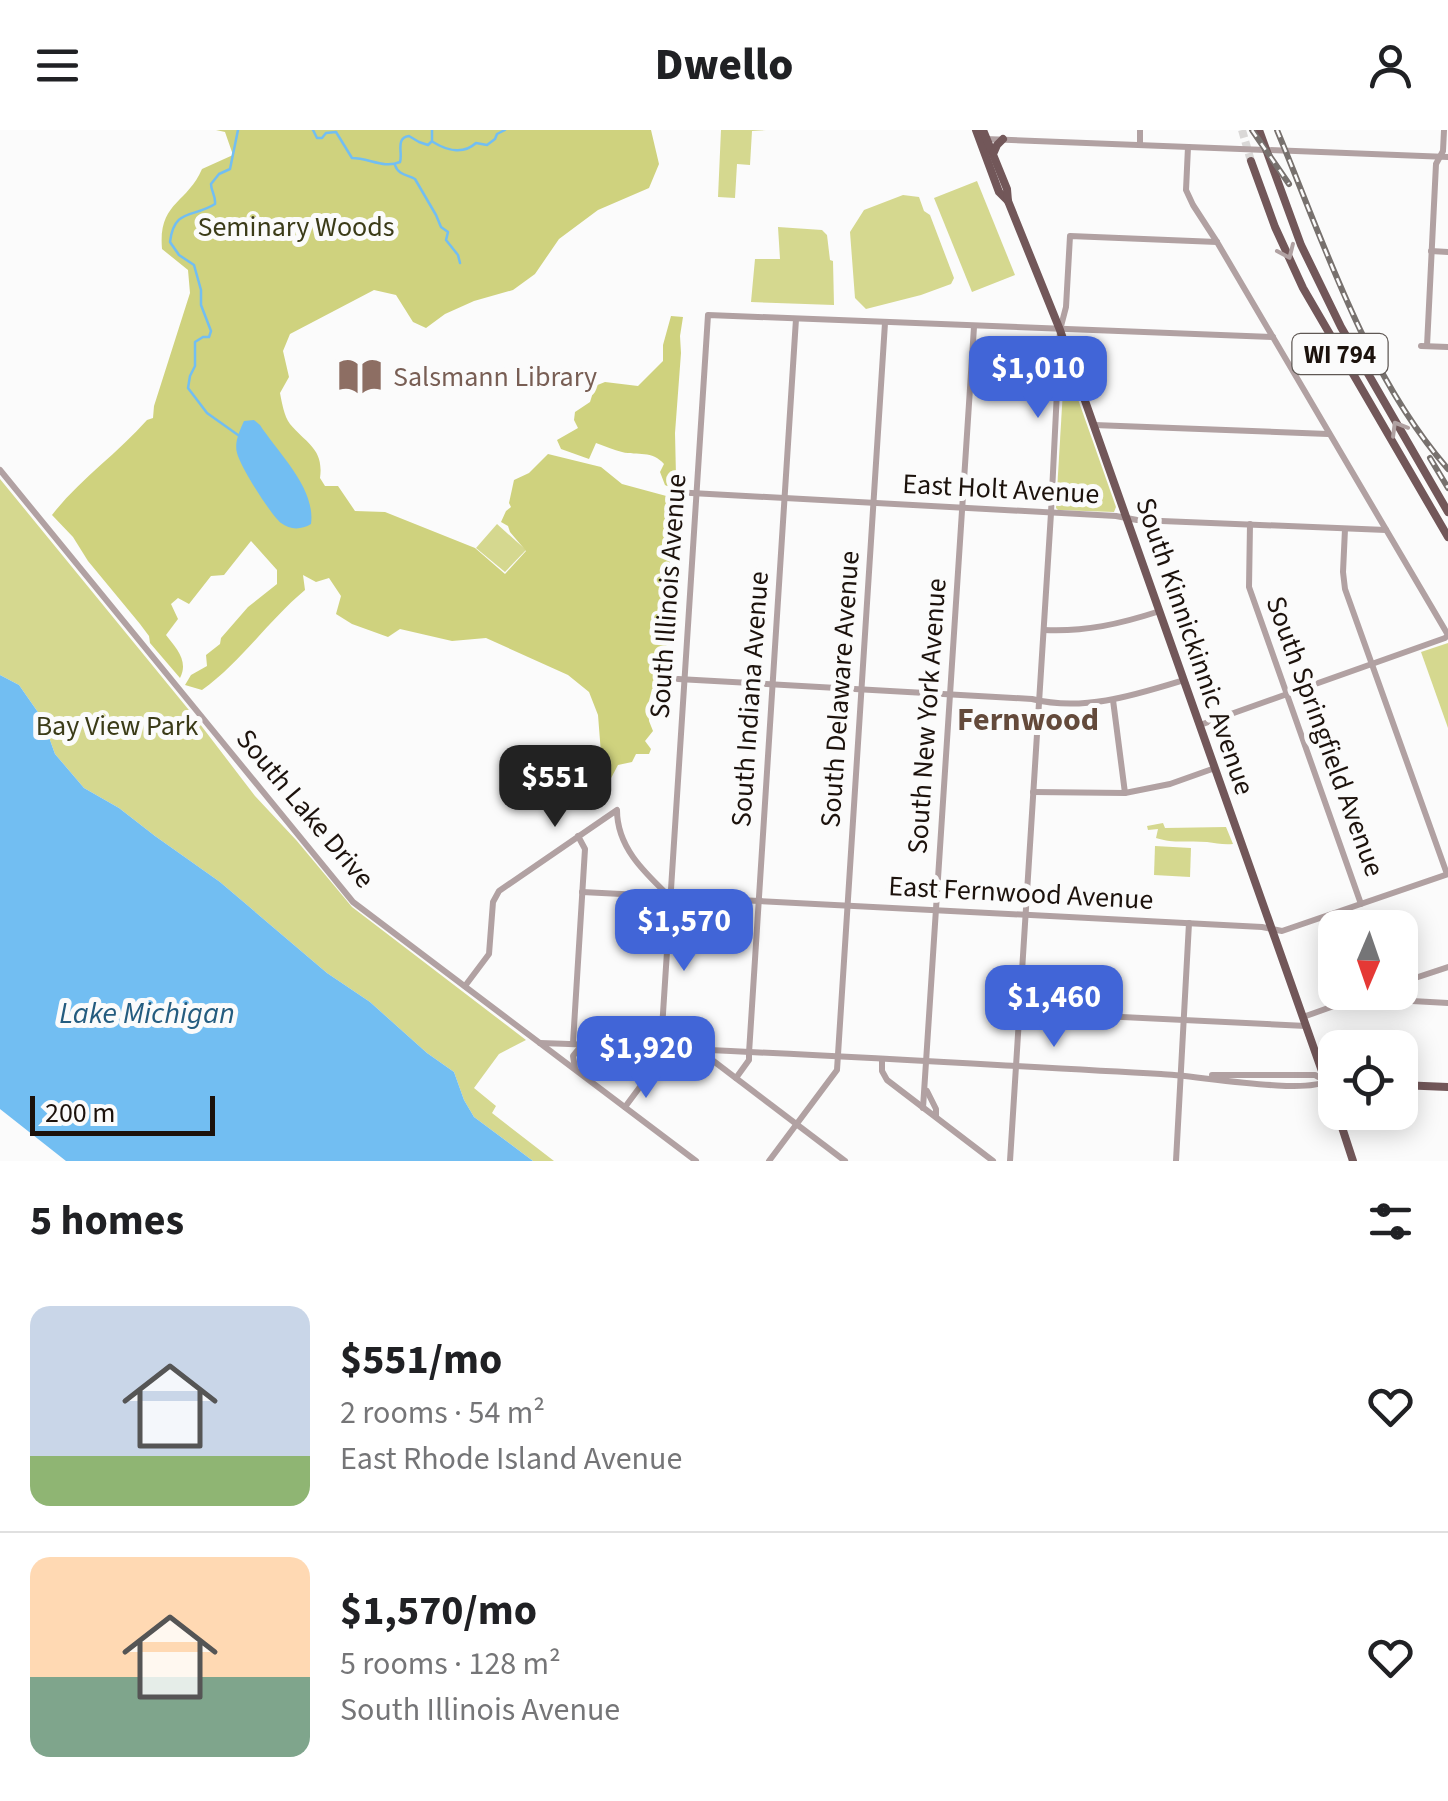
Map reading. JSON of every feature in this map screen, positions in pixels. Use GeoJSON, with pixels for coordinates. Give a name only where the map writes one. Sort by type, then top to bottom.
{"type":"FeatureCollection","features":[{"type":"Feature","properties":{"kind":"main road","name":"WI 794"},"geometry":{"type":"LineString","coordinates":[[1258,130],[1302,245],[1341,327],[1448,512]]}},
{"type":"Feature","properties":{"kind":"main road","name":"South Kinnickinnic Avenue"},"geometry":{"type":"LineString","coordinates":[[981,135],[1007,189],[1008,202],[1060,330],[1318,1053]]}},
{"type":"Feature","properties":{"kind":"main road","name":"South Kinnickinnic Avenue"},"geometry":{"type":"LineString","coordinates":[[981,135],[999,192],[1008,202]]}},
{"type":"Feature","properties":{"kind":"main road"},"geometry":{"type":"LineString","coordinates":[[994,157],[1003,139]]}},
{"type":"Feature","properties":{"kind":"main road","name":"WI 794"},"geometry":{"type":"LineString","coordinates":[[1252,161],[1303,288],[1448,536]]}},
{"type":"Feature","properties":{"kind":"main road"},"geometry":{"type":"LineString","coordinates":[[1418,1086],[1448,1088]]}},
{"type":"Feature","properties":{"kind":"main road","name":"South Kinnickinnic Avenue"},"geometry":{"type":"LineString","coordinates":[[1343,1130],[1353,1161]]}},
{"type":"Feature","properties":{"kind":"street"},"geometry":{"type":"LineString","coordinates":[[1140,130],[1140,144]]}},
{"type":"Feature","properties":{"kind":"street"},"geometry":{"type":"LineString","coordinates":[[1444,130],[1444,157]]}},
{"type":"Feature","properties":{"kind":"street"},"geometry":{"type":"LineString","coordinates":[[981,135],[1444,157]]}},
{"type":"Feature","properties":{"kind":"street"},"geometry":{"type":"LineString","coordinates":[[1188,146],[1186,190],[1193,206],[1218,242],[1448,635],[1200,725]]}},
{"type":"Feature","properties":{"kind":"street"},"geometry":{"type":"LineString","coordinates":[[1444,157],[1436,164],[1424,346],[1448,346]]}},
{"type":"Feature","properties":{"kind":"street"},"geometry":{"type":"LineString","coordinates":[[1013,1161],[1018,1012],[1060,330],[1066,307],[1070,236],[1218,242]]}},
{"type":"Feature","properties":{"kind":"street"},"geometry":{"type":"LineString","coordinates":[[1431,251],[1448,252]]}},
{"type":"Feature","properties":{"kind":"street","name":"South Illinois Avenue"},"geometry":{"type":"LineString","coordinates":[[624,1107],[660,1060],[681,680],[708,316],[796,319]]}},
{"type":"Feature","properties":{"kind":"street"},"geometry":{"type":"LineString","coordinates":[[796,319],[1272,337]]}},
{"type":"Feature","properties":{"kind":"street","name":"South Indiana Avenue"},"geometry":{"type":"LineString","coordinates":[[736,1078],[749,1060],[796,319]]}},
{"type":"Feature","properties":{"kind":"street","name":"South Delaware Avenue"},"geometry":{"type":"LineString","coordinates":[[838,1058],[885,323]]}},
{"type":"Feature","properties":{"kind":"street","name":"South New York Avenue"},"geometry":{"type":"LineString","coordinates":[[924,1108],[974,326]]}},
{"type":"Feature","properties":{"kind":"street"},"geometry":{"type":"LineString","coordinates":[[1058,388],[1076,376]]}},
{"type":"Feature","properties":{"kind":"street"},"geometry":{"type":"LineString","coordinates":[[1094,425],[1330,434]]}},
{"type":"Feature","properties":{"kind":"street","name":"South Lake Drive"},"geometry":{"type":"LineString","coordinates":[[0,470],[353,902],[696,1161]]}},
{"type":"Feature","properties":{"kind":"street","name":"East Holt Avenue"},"geometry":{"type":"LineString","coordinates":[[673,492],[1387,530]]}},
{"type":"Feature","properties":{"kind":"street","name":"South Springfield Avenue"},"geometry":{"type":"LineString","coordinates":[[1250,524],[1249,587],[1361,904]]}},
{"type":"Feature","properties":{"kind":"street"},"geometry":{"type":"LineString","coordinates":[[1345,528],[1343,580],[1447,874]]}},
{"type":"Feature","properties":{"kind":"street"},"geometry":{"type":"LineString","coordinates":[[1043,630],[1106,627],[1160,611]]}},
{"type":"Feature","properties":{"kind":"street"},"geometry":{"type":"LineString","coordinates":[[681,680],[1064,703],[1113,700],[1184,680]]}},
{"type":"Feature","properties":{"kind":"street"},"geometry":{"type":"LineString","coordinates":[[1113,700],[1126,793]]}},
{"type":"Feature","properties":{"kind":"street"},"geometry":{"type":"LineString","coordinates":[[1032,792],[1126,793],[1170,784],[1215,768]]}},
{"type":"Feature","properties":{"kind":"street"},"geometry":{"type":"LineString","coordinates":[[465,987],[488,954],[493,902],[500,891],[617,810],[620,833],[630,853],[670,897]]}},
{"type":"Feature","properties":{"kind":"street"},"geometry":{"type":"LineString","coordinates":[[572,1044],[584,849],[578,836]]}},
{"type":"Feature","properties":{"kind":"street","name":"East Fernwood Avenue"},"geometry":{"type":"LineString","coordinates":[[582,892],[1282,931],[1447,874]]}},
{"type":"Feature","properties":{"kind":"street"},"geometry":{"type":"LineString","coordinates":[[1176,1161],[1190,923]]}},
{"type":"Feature","properties":{"kind":"street"},"geometry":{"type":"LineString","coordinates":[[1418,977],[1448,966]]}},
{"type":"Feature","properties":{"kind":"street"},"geometry":{"type":"LineString","coordinates":[[1418,1001],[1448,1002]]}},
{"type":"Feature","properties":{"kind":"street"},"geometry":{"type":"LineString","coordinates":[[1018,1012],[1304,1021],[1330,1010]]}},
{"type":"Feature","properties":{"kind":"street"},"geometry":{"type":"LineString","coordinates":[[540,1043],[1183,1075],[1318,1086]]}},
{"type":"Feature","properties":{"kind":"street"},"geometry":{"type":"LineString","coordinates":[[575,1069],[573,1056],[582,1044]]}},
{"type":"Feature","properties":{"kind":"street"},"geometry":{"type":"LineString","coordinates":[[698,1050],[846,1161]]}},
{"type":"Feature","properties":{"kind":"street"},"geometry":{"type":"LineString","coordinates":[[769,1161],[837,1070],[838,1058]]}},
{"type":"Feature","properties":{"kind":"street"},"geometry":{"type":"LineString","coordinates":[[882,1060],[883,1076],[993,1161]]}},
{"type":"Feature","properties":{"kind":"street"},"geometry":{"type":"LineString","coordinates":[[925,1086],[936,1117]]}},
{"type":"Feature","properties":{"kind":"green space","name":"Seminary Woods"},"geometry":{"type":"Polygon","coordinates":[[[216,130],[651,130],[659,164],[649,188],[598,210],[559,239],[535,274],[513,290],[474,301],[426,328],[413,322],[396,295],[374,290],[290,334],[283,351],[289,377],[280,393],[288,421],[317,453],[325,486],[338,486],[355,511],[385,512],[475,548],[505,574],[526,551],[501,522],[511,507],[514,480],[529,473],[548,454],[601,467],[622,484],[670,497],[666,653],[661,682],[652,689],[648,705],[653,731],[645,741],[651,749],[649,754],[636,754],[632,762],[618,765],[610,780],[595,782],[602,766],[598,715],[589,692],[568,675],[486,638],[452,641],[400,629],[388,637],[352,624],[336,614],[341,596],[329,578],[316,582],[303,575],[305,590],[229,667],[202,690],[185,685],[191,675],[207,666],[206,655],[220,644],[248,607],[277,584],[277,570],[251,541],[224,575],[211,576],[189,604],[178,598],[171,604],[178,619],[166,635],[182,660],[180,678],[52,515],[153,418],[190,293],[188,270],[162,249],[164,222],[202,169],[233,155],[225,132],[216,130]]]}},
{"type":"Feature","properties":{"kind":"green space"},"geometry":{"type":"Polygon","coordinates":[[[721,130],[766,130],[752,131],[750,165],[737,164],[735,198],[718,197],[721,130]]]}},
{"type":"Feature","properties":{"kind":"green space"},"geometry":{"type":"Polygon","coordinates":[[[977,181],[1015,275],[972,292],[934,198],[977,181]]]}},
{"type":"Feature","properties":{"kind":"green space"},"geometry":{"type":"Polygon","coordinates":[[[903,195],[919,197],[954,278],[951,284],[921,295],[866,309],[855,298],[850,232],[864,210],[903,195]]]}},
{"type":"Feature","properties":{"kind":"green space"},"geometry":{"type":"Polygon","coordinates":[[[778,227],[822,230],[827,235],[833,261],[834,305],[751,302],[755,259],[780,259],[778,227]]]}},
{"type":"Feature","properties":{"kind":"green space"},"geometry":{"type":"Polygon","coordinates":[[[671,316],[683,317],[676,476],[671,488],[665,485],[660,472],[664,464],[655,457],[596,443],[589,459],[561,449],[557,440],[578,428],[575,412],[590,402],[595,386],[605,382],[638,386],[663,361],[671,316]]]}},
{"type":"Feature","properties":{"kind":"green space"},"geometry":{"type":"Polygon","coordinates":[[[1070,383],[1116,507],[1114,512],[1056,508],[1063,390],[1070,383]]]}},
{"type":"Feature","properties":{"kind":"green space","name":"Bay View Park"},"geometry":{"type":"Polygon","coordinates":[[[0,479],[255,796],[352,907],[526,1040],[499,1054],[474,1088],[496,1106],[492,1113],[554,1161],[533,1161],[474,1117],[454,1072],[370,1002],[327,973],[220,882],[119,808],[84,788],[55,754],[42,718],[19,685],[0,675],[0,479]]]}},
{"type":"Feature","properties":{"kind":"green space"},"geometry":{"type":"Polygon","coordinates":[[[497,524],[526,550],[505,572],[476,548],[497,524]]]}},
{"type":"Feature","properties":{"kind":"green space"},"geometry":{"type":"Polygon","coordinates":[[[1448,643],[1448,728],[1421,652],[1448,643]]]}},
{"type":"Feature","properties":{"kind":"green space"},"geometry":{"type":"Polygon","coordinates":[[[1163,823],[1165,828],[1226,827],[1233,844],[1169,841],[1156,838],[1158,829],[1148,830],[1147,826],[1163,823]]]}},
{"type":"Feature","properties":{"kind":"green space"},"geometry":{"type":"Polygon","coordinates":[[[1155,846],[1191,848],[1190,877],[1154,875],[1155,846]]]}},
{"type":"Feature","properties":{"kind":"water"},"geometry":{"type":"Polygon","coordinates":[[[254,420],[302,484],[311,524],[296,528],[281,523],[244,468],[237,453],[237,440],[244,421],[254,420]]]}},
{"type":"Feature","properties":{"kind":"water","name":"Lake Michigan"},"geometry":{"type":"Polygon","coordinates":[[[0,675],[19,685],[42,718],[55,754],[84,788],[119,808],[220,882],[327,973],[370,1002],[454,1072],[474,1117],[533,1161],[66,1161],[0,1109],[0,675]]]}},
{"type":"Feature","properties":{"kind":"waterway"},"geometry":{"type":"LineString","coordinates":[[238,130],[230,169],[211,184],[215,204],[180,219],[170,242],[179,255],[194,265],[201,305],[211,331],[209,337],[195,342],[195,366],[188,388],[207,413],[238,435]]}},
{"type":"Feature","properties":{"kind":"waterway"},"geometry":{"type":"LineString","coordinates":[[313,130],[317,138],[336,132],[352,158],[388,164],[400,162],[405,137],[428,145],[432,130]]}},
{"type":"Feature","properties":{"kind":"waterway"},"geometry":{"type":"LineString","coordinates":[[433,142],[460,150],[476,143],[487,145],[505,130]]}},
{"type":"Feature","properties":{"kind":"waterway"},"geometry":{"type":"LineString","coordinates":[[395,165],[401,173],[415,179],[441,227],[448,232],[446,240],[460,263]]}},
{"type":"Feature","properties":{"kind":"tunnel"},"geometry":{"type":"LineString","coordinates":[[1242,130],[1251,161]]}},
{"type":"Feature","properties":{"kind":"railway"},"geometry":{"type":"LineString","coordinates":[[1252,130],[1289,184]]}},
{"type":"Feature","properties":{"kind":"railway"},"geometry":{"type":"LineString","coordinates":[[1277,130],[1370,350],[1419,432],[1448,469]]}},
{"type":"Feature","properties":{"kind":"railway"},"geometry":{"type":"LineString","coordinates":[[1430,458],[1448,488]]}},
{"type":"Feature","properties":{"kind":"place","name":"Salsmann Library"},"geometry":{"type":"Point","coordinates":[360,376]}},
{"type":"Feature","properties":{"kind":"district","name":"Fernwood"},"geometry":{"type":"Point","coordinates":[1028,719]}}]}
